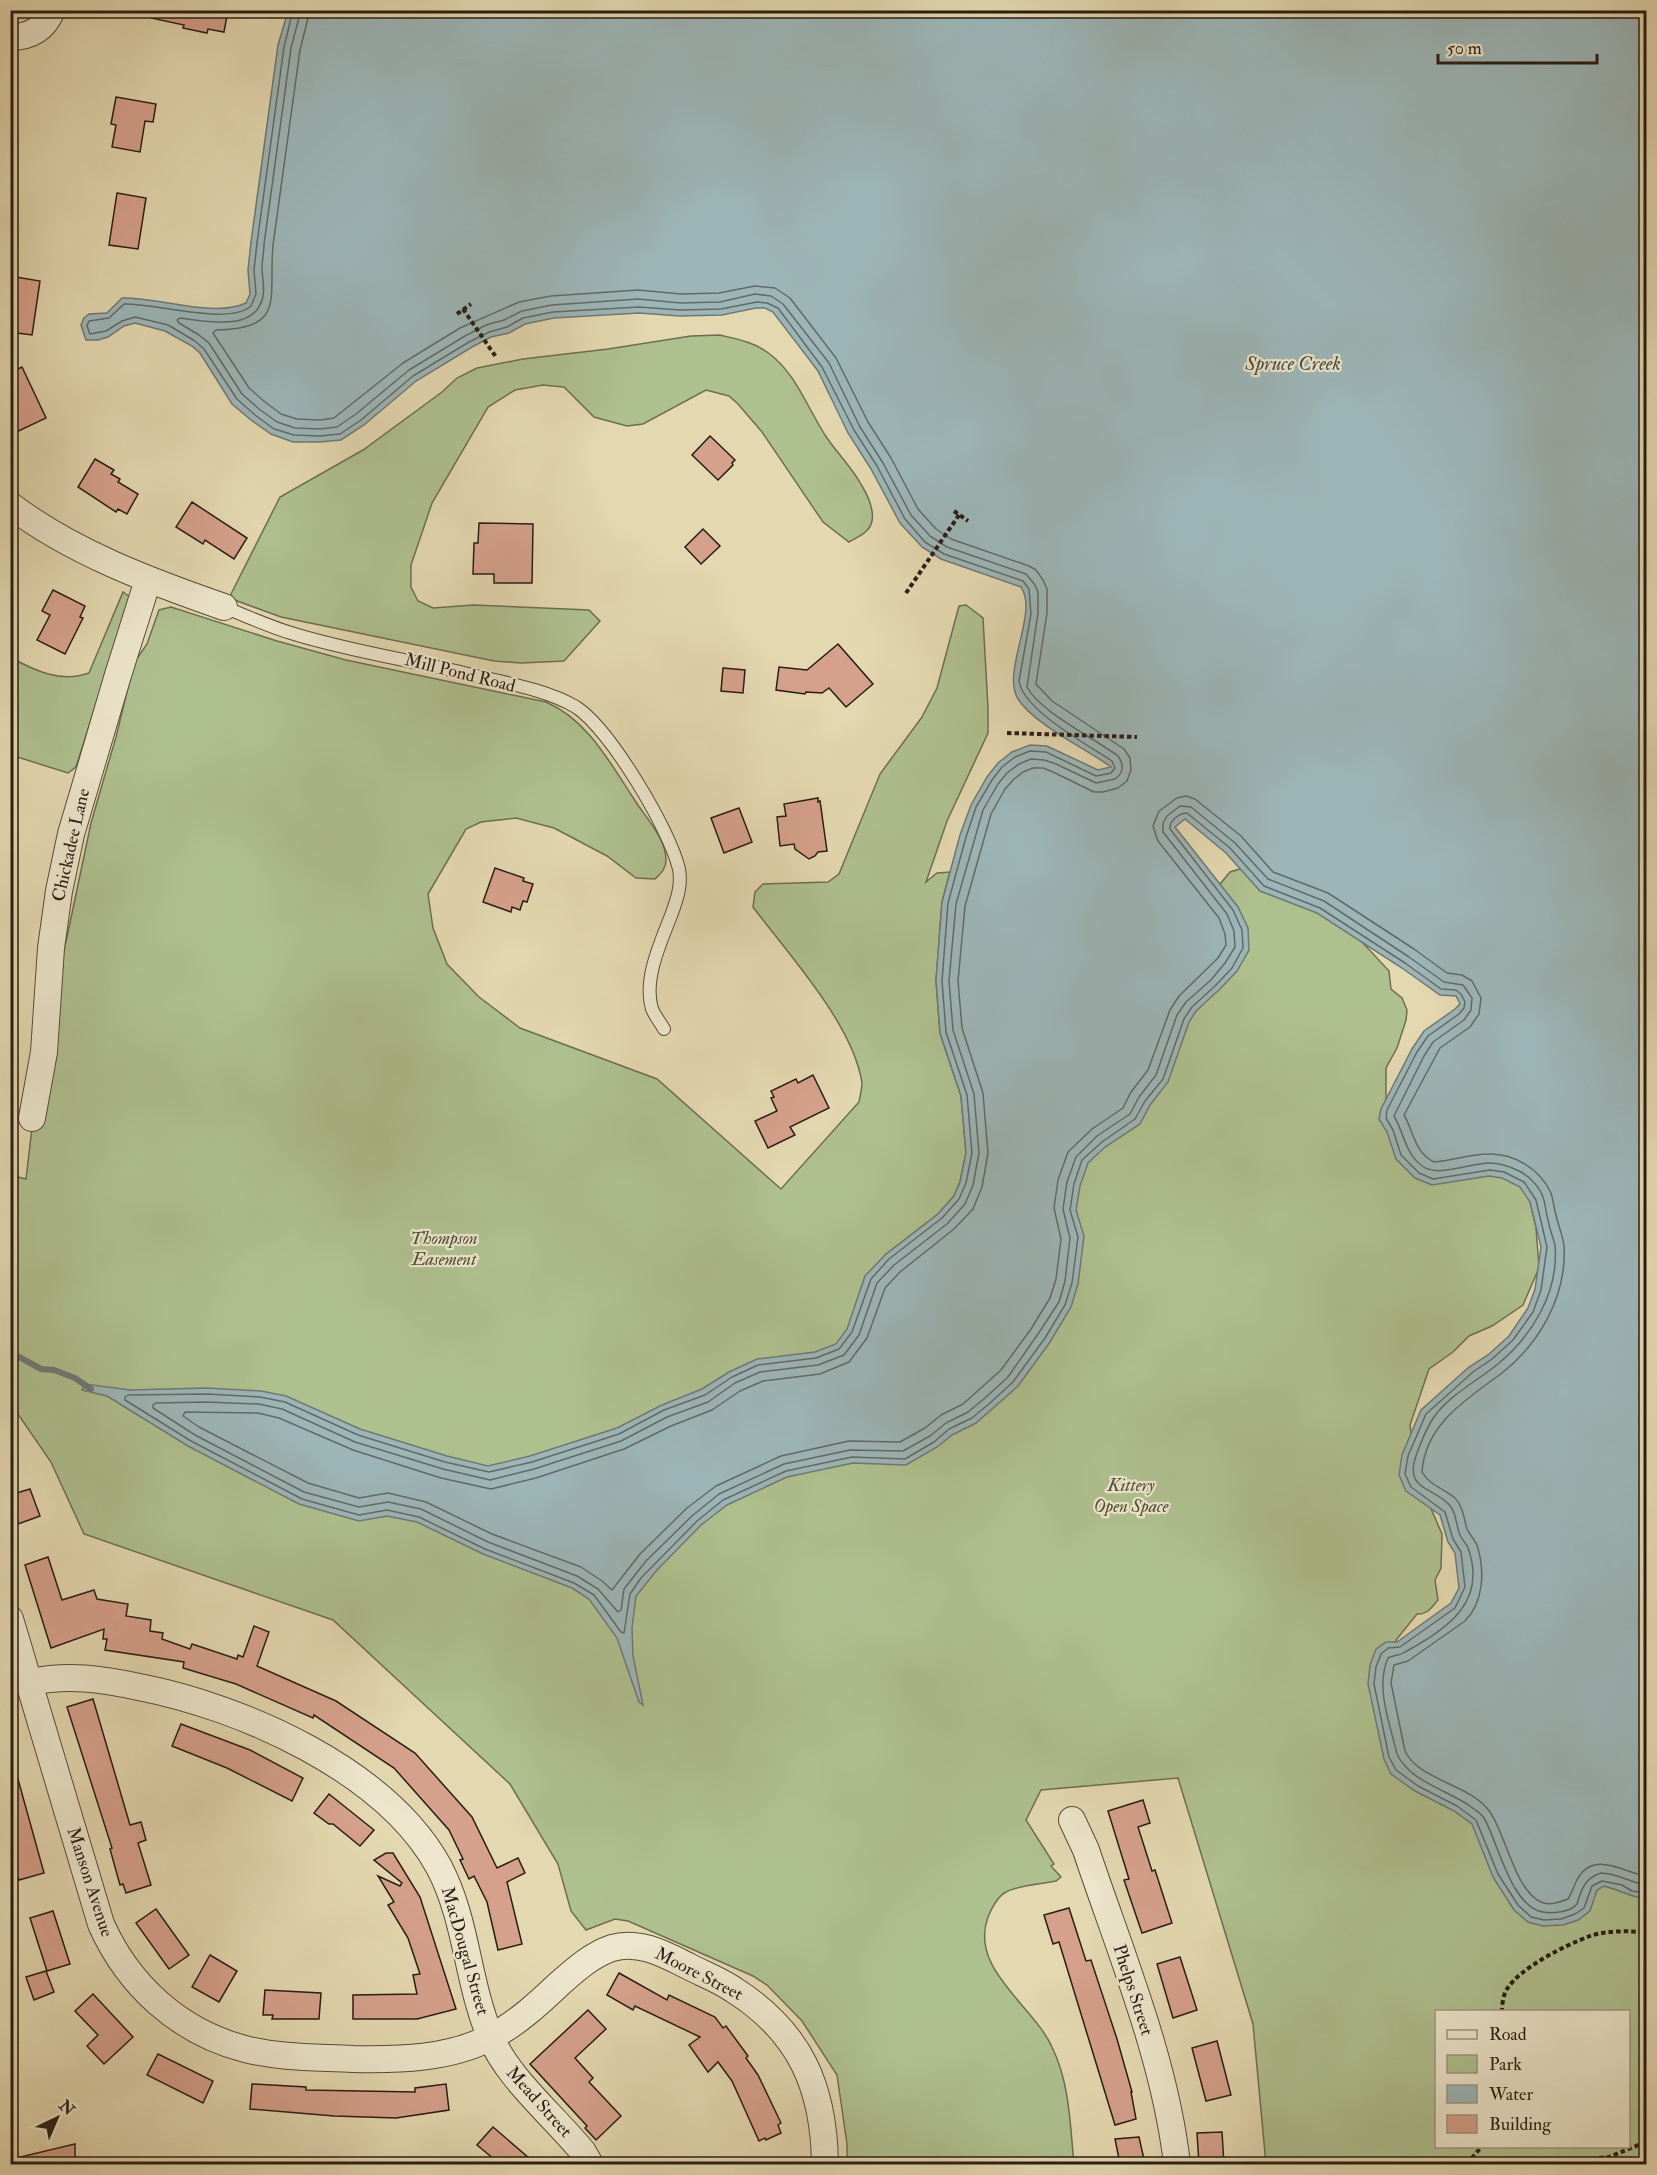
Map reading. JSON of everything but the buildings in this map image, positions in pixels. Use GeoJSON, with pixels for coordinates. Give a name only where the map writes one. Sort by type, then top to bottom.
{"type":"FeatureCollection","features":[{"type":"Feature","properties":{"kind":"street"},"geometry":{"type":"LineString","coordinates":[[10,37],[26,36],[36,32],[43,27],[52,10]]}},
{"type":"Feature","properties":{"kind":"street","name":"Mill Pond Road"},"geometry":{"type":"LineString","coordinates":[[10,505],[84,549],[148,580],[224,607]]}},
{"type":"Feature","properties":{"kind":"street","name":"Chickadee Lane"},"geometry":{"type":"LineString","coordinates":[[32,1118],[44,1052],[50,953],[59,891],[72,829],[148,580]]}},
{"type":"Feature","properties":{"kind":"street","name":"Manson Avenue"},"geometry":{"type":"LineString","coordinates":[[13,1632],[31,1682],[101,1924],[121,1962],[164,2009],[200,2031],[232,2044],[266,2053],[307,2057],[370,2059],[428,2056],[455,2050],[491,2037]]}},
{"type":"Feature","properties":{"kind":"street","name":"MacDougal Street"},"geometry":{"type":"LineString","coordinates":[[31,1682],[60,1677],[90,1678],[174,1694],[204,1703],[280,1735],[319,1755],[363,1784],[407,1823],[438,1866],[458,1913],[476,1997],[491,2037]]}},
{"type":"Feature","properties":{"kind":"street","name":"Phelps Street"},"geometry":{"type":"LineString","coordinates":[[1072,1820],[1086,1850],[1151,2044],[1173,2129],[1177,2164]]}},
{"type":"Feature","properties":{"kind":"street","name":"Moore Street"},"geometry":{"type":"LineString","coordinates":[[491,2037],[524,2015],[578,1968],[602,1952],[629,1945],[648,1948],[733,1989],[754,2004],[784,2032],[810,2074],[819,2112],[825,2164]]}},
{"type":"Feature","properties":{"kind":"street","name":"Mead Street"},"geometry":{"type":"LineString","coordinates":[[491,2037],[505,2063],[562,2126],[590,2164]]}},
{"type":"Feature","properties":{"kind":"lane","name":"Mill Pond Road"},"geometry":{"type":"LineString","coordinates":[[224,607],[288,633],[310,639],[409,660],[535,691],[574,706],[589,718],[649,801],[670,844],[679,871],[678,896],[650,978],[649,997],[653,1012],[664,1029]]}},
{"type":"Feature","properties":{"kind":"path"},"geometry":{"type":"LineString","coordinates":[[457,314],[471,304]]}},
{"type":"Feature","properties":{"kind":"path"},"geometry":{"type":"LineString","coordinates":[[463,309],[496,357]]}},
{"type":"Feature","properties":{"kind":"path"},"geometry":{"type":"LineString","coordinates":[[954,511],[968,521]]}},
{"type":"Feature","properties":{"kind":"path"},"geometry":{"type":"LineString","coordinates":[[906,593],[959,515]]}},
{"type":"Feature","properties":{"kind":"path"},"geometry":{"type":"LineString","coordinates":[[1007,733],[1137,737]]}},
{"type":"Feature","properties":{"kind":"path"},"geometry":{"type":"LineString","coordinates":[[1502,2010],[1506,1989],[1531,1966],[1557,1952],[1592,1935],[1635,1931],[1647,1933]]}},
{"type":"Feature","properties":{"kind":"path"},"geometry":{"type":"LineString","coordinates":[[1547,2164],[1609,2157],[1647,2142]]}},
{"type":"Feature","properties":{"kind":"path"},"geometry":{"type":"LineString","coordinates":[[1467,2164],[1480,2148]]}},
{"type":"Feature","properties":{"kind":"green space"},"geometry":{"type":"Polygon","coordinates":[[[720,335],[744,341],[767,352],[777,360],[794,381],[827,438],[866,494],[872,517],[871,525],[863,534],[849,542],[823,522],[762,432],[729,396],[706,390],[643,424],[627,426],[594,417],[564,387],[543,385],[515,390],[488,407],[432,503],[411,565],[411,587],[418,601],[433,608],[473,605],[589,610],[600,621],[564,661],[521,663],[494,661],[281,617],[229,598],[280,497],[363,450],[442,392],[457,378],[477,368],[523,359],[691,336],[720,335]]]}},
{"type":"Feature","properties":{"kind":"green space"},"geometry":{"type":"Polygon","coordinates":[[[123,592],[130,597],[76,767],[68,773],[11,755],[10,657],[48,674],[68,677],[89,673],[123,592]]]}},
{"type":"Feature","properties":{"kind":"green space","name":"Kittery Open Space"},"geometry":{"type":"Polygon","coordinates":[[[966,605],[983,618],[988,733],[947,821],[926,882],[937,873],[950,872],[942,902],[936,981],[940,1033],[961,1096],[966,1153],[960,1182],[954,1196],[938,1214],[885,1255],[865,1314],[1230,872],[1276,858],[1389,971],[1391,989],[1402,998],[1407,1010],[1397,1048],[1386,1068],[1386,1114],[1499,1166],[1527,1188],[1536,1228],[1539,1268],[1523,1305],[1492,1326],[1469,1336],[1453,1352],[1429,1369],[1410,1425],[1416,1474],[1442,1534],[1441,1568],[1435,1580],[1438,1600],[1426,1612],[1417,1614],[1396,1640],[1399,1672],[1646,1852],[1646,2164],[1266,2164],[1253,2024],[1178,1778],[1041,1790],[1026,1820],[1054,1864],[1051,1866],[1061,1877],[1056,1881],[1023,1886],[1006,1892],[998,1900],[988,1917],[985,1936],[987,1953],[995,1970],[1043,2031],[1058,2061],[1066,2090],[1074,2164],[847,2164],[847,2144],[837,2075],[802,2021],[767,1985],[753,1976],[628,1921],[615,1919],[586,1930],[571,1911],[558,1864],[510,1784],[333,1620],[84,1534],[51,1462],[11,1404],[10,1175],[26,1179],[43,1034],[67,937],[91,823],[116,737],[134,663],[147,644],[159,610],[171,607],[277,641],[346,660],[546,702],[561,710],[586,731],[607,757],[654,828],[665,852],[664,868],[655,879],[636,878],[607,856],[554,828],[516,818],[481,822],[466,829],[428,894],[433,928],[447,964],[479,997],[520,1028],[657,1079],[781,1189],[859,1102],[862,1083],[856,1060],[833,1014],[801,968],[753,907],[755,892],[763,884],[828,882],[839,874],[880,774],[922,717],[937,688],[959,606],[966,605]]]}},
{"type":"Feature","properties":{"kind":"water","name":"Spruce Creek"},"geometry":{"type":"Polygon","coordinates":[[[288,11],[1646,11],[1646,1899],[1604,1886],[1597,1890],[1590,1911],[1578,1920],[1563,1925],[1543,1926],[1528,1922],[1514,1910],[1493,1877],[1472,1824],[1454,1811],[1415,1791],[1391,1774],[1384,1759],[1368,1684],[1370,1665],[1376,1649],[1386,1642],[1397,1642],[1451,1603],[1459,1588],[1455,1553],[1448,1542],[1440,1515],[1406,1491],[1399,1475],[1402,1455],[1421,1410],[1469,1367],[1488,1355],[1509,1336],[1528,1308],[1535,1289],[1541,1247],[1530,1202],[1520,1187],[1502,1178],[1489,1176],[1432,1185],[1415,1178],[1396,1159],[1387,1132],[1379,1119],[1381,1109],[1412,1049],[1424,1031],[1460,1004],[1456,996],[1440,995],[1317,913],[1260,891],[1226,853],[1185,819],[1175,827],[1238,907],[1248,928],[1249,950],[1237,971],[1196,1011],[1189,1022],[1168,1082],[1150,1105],[1140,1124],[1105,1147],[1088,1163],[1080,1186],[1076,1210],[1084,1236],[1078,1284],[1071,1307],[1050,1342],[1018,1386],[976,1423],[952,1435],[937,1447],[906,1465],[853,1463],[787,1477],[727,1505],[701,1525],[657,1570],[636,1596],[632,1628],[633,1656],[643,1705],[639,1702],[617,1638],[589,1599],[572,1588],[483,1554],[417,1522],[387,1516],[359,1521],[299,1504],[188,1446],[107,1396],[82,1390],[85,1384],[130,1390],[206,1388],[261,1391],[286,1396],[360,1429],[488,1466],[530,1456],[617,1428],[662,1405],[702,1389],[729,1372],[757,1359],[815,1352],[836,1344],[847,1329],[865,1276],[885,1255],[938,1214],[954,1196],[960,1182],[966,1153],[961,1096],[940,1033],[936,980],[942,902],[960,835],[971,805],[998,763],[1012,752],[1030,745],[1047,746],[1098,770],[1111,767],[1048,727],[1026,709],[1018,699],[1014,687],[1014,673],[1026,612],[1021,587],[941,559],[922,547],[900,523],[871,469],[848,433],[818,371],[773,312],[765,308],[722,315],[680,316],[639,313],[554,318],[525,324],[509,333],[491,337],[416,381],[364,425],[341,440],[320,442],[293,442],[271,434],[251,420],[232,404],[200,353],[165,331],[135,323],[124,326],[108,337],[86,340],[81,325],[84,318],[89,314],[107,313],[122,298],[202,308],[233,307],[246,303],[250,294],[248,270],[251,242],[278,45],[288,11]]]}},
{"type":"Feature","properties":{"kind":"waterway"},"geometry":{"type":"LineString","coordinates":[[10,1352],[41,1369],[54,1370],[75,1378],[91,1389]]}},
{"type":"Feature","properties":{"kind":"park label","name":"Thompson Easement"},"geometry":{"type":"Point","coordinates":[444,1248]}}]}
